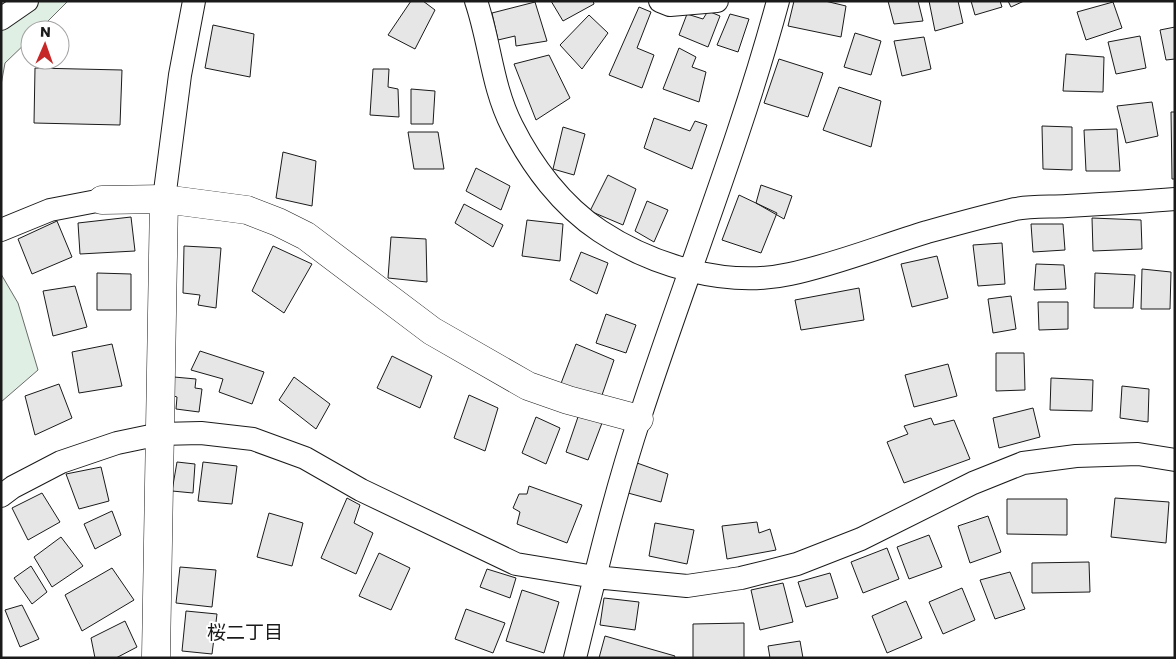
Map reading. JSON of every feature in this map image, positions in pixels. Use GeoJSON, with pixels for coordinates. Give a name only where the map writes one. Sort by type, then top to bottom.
{"type":"FeatureCollection","features":[{"type":"Feature","properties":{"kind":"street"},"geometry":{"type":"LineString","coordinates":[[1,19],[27,1]]}},
{"type":"Feature","properties":{"kind":"street"},"geometry":{"type":"LineString","coordinates":[[156,656],[164,199],[180,75],[194,1]]}},
{"type":"Feature","properties":{"kind":"street"},"geometry":{"type":"LineString","coordinates":[[476,1],[485,29],[494,77],[511,126],[544,180],[569,206],[600,231],[660,261],[689,270],[746,278],[790,274],[926,233],[1018,208],[1175,199]]}},
{"type":"Feature","properties":{"kind":"street"},"geometry":{"type":"LineString","coordinates":[[660,1],[670,5],[716,1]]}},
{"type":"Feature","properties":{"kind":"street"},"geometry":{"type":"LineString","coordinates":[[575,658],[620,481],[639,419],[762,62],[778,1]]}},
{"type":"Feature","properties":{"kind":"street"},"geometry":{"type":"LineString","coordinates":[[1,230],[50,210],[102,200],[164,199],[247,210],[278,222],[306,236],[432,331],[528,386],[568,400],[639,419]]}},
{"type":"Feature","properties":{"kind":"street"},"geometry":{"type":"LineString","coordinates":[[1,496],[13,487],[61,462],[116,443],[160,434],[201,433],[253,440],[305,458],[361,490],[516,564],[595,578],[687,586],[741,578],[797,564],[861,539],[973,483],[1022,463],[1076,456],[1138,454],[1175,460]]}},
{"type":"Feature","properties":{"kind":"green space"},"geometry":{"type":"Polygon","coordinates":[[[1,1],[68,1],[49,20],[20,20],[20,49],[5,63],[1,85],[1,1]]]}},
{"type":"Feature","properties":{"kind":"green space"},"geometry":{"type":"Polygon","coordinates":[[[1,274],[18,303],[38,370],[1,402],[1,274]]]}},
{"type":"Feature","properties":{"kind":"building"},"geometry":{"type":"Polygon","coordinates":[[[411,1],[423,1],[435,10],[415,49],[388,35],[411,1]]]}},
{"type":"Feature","properties":{"kind":"building"},"geometry":{"type":"Polygon","coordinates":[[[551,1],[593,1],[594,4],[563,21],[551,1]]]}},
{"type":"Feature","properties":{"kind":"building"},"geometry":{"type":"Polygon","coordinates":[[[794,1],[825,1],[846,6],[841,37],[788,26],[794,1]]]}},
{"type":"Feature","properties":{"kind":"building"},"geometry":{"type":"Polygon","coordinates":[[[888,1],[918,1],[923,21],[894,24],[888,1]]]}},
{"type":"Feature","properties":{"kind":"building"},"geometry":{"type":"Polygon","coordinates":[[[929,1],[958,1],[963,23],[935,31],[929,1]]]}},
{"type":"Feature","properties":{"kind":"building"},"geometry":{"type":"Polygon","coordinates":[[[971,1],[1000,1],[1002,7],[975,15],[971,1]]]}},
{"type":"Feature","properties":{"kind":"building"},"geometry":{"type":"Polygon","coordinates":[[[1008,1],[1024,1],[1011,7],[1008,1]]]}},
{"type":"Feature","properties":{"kind":"building"},"geometry":{"type":"Polygon","coordinates":[[[535,2],[547,41],[516,46],[515,36],[498,40],[492,13],[535,2]]]}},
{"type":"Feature","properties":{"kind":"building"},"geometry":{"type":"Polygon","coordinates":[[[1113,2],[1122,28],[1086,40],[1077,12],[1113,2]]]}},
{"type":"Feature","properties":{"kind":"building"},"geometry":{"type":"Polygon","coordinates":[[[639,7],[651,12],[637,48],[654,55],[642,88],[609,75],[639,7]]]}},
{"type":"Feature","properties":{"kind":"building"},"geometry":{"type":"Polygon","coordinates":[[[708,11],[720,16],[708,47],[679,35],[687,14],[703,19],[708,11]]]}},
{"type":"Feature","properties":{"kind":"building"},"geometry":{"type":"Polygon","coordinates":[[[730,14],[749,19],[738,52],[717,45],[730,14]]]}},
{"type":"Feature","properties":{"kind":"building"},"geometry":{"type":"Polygon","coordinates":[[[589,15],[608,33],[582,69],[560,45],[589,15]]]}},
{"type":"Feature","properties":{"kind":"building"},"geometry":{"type":"Polygon","coordinates":[[[213,25],[254,34],[250,77],[205,68],[213,25]]]}},
{"type":"Feature","properties":{"kind":"building"},"geometry":{"type":"Polygon","coordinates":[[[1175,27],[1175,59],[1166,60],[1160,30],[1175,27]]]}},
{"type":"Feature","properties":{"kind":"building"},"geometry":{"type":"Polygon","coordinates":[[[855,33],[881,41],[871,75],[844,67],[855,33]]]}},
{"type":"Feature","properties":{"kind":"building"},"geometry":{"type":"Polygon","coordinates":[[[1140,36],[1146,68],[1116,74],[1108,42],[1140,36]]]}},
{"type":"Feature","properties":{"kind":"building"},"geometry":{"type":"Polygon","coordinates":[[[924,37],[931,69],[902,76],[894,41],[924,37]]]}},
{"type":"Feature","properties":{"kind":"building"},"geometry":{"type":"Polygon","coordinates":[[[679,48],[696,57],[692,67],[706,72],[699,102],[663,89],[679,48]]]}},
{"type":"Feature","properties":{"kind":"building"},"geometry":{"type":"Polygon","coordinates":[[[1066,54],[1104,57],[1103,92],[1063,91],[1066,54]]]}},
{"type":"Feature","properties":{"kind":"building"},"geometry":{"type":"Polygon","coordinates":[[[549,55],[570,98],[536,120],[514,64],[549,55]]]}},
{"type":"Feature","properties":{"kind":"building"},"geometry":{"type":"Polygon","coordinates":[[[779,59],[823,73],[808,117],[764,103],[779,59]]]}},
{"type":"Feature","properties":{"kind":"building"},"geometry":{"type":"Polygon","coordinates":[[[373,69],[389,69],[388,87],[398,89],[399,117],[370,115],[373,69]]]}},
{"type":"Feature","properties":{"kind":"building"},"geometry":{"type":"Polygon","coordinates":[[[35,70],[122,70],[120,125],[34,123],[35,70]]]}},
{"type":"Feature","properties":{"kind":"building"},"geometry":{"type":"Polygon","coordinates":[[[839,87],[881,101],[871,147],[823,130],[839,87]]]}},
{"type":"Feature","properties":{"kind":"building"},"geometry":{"type":"Polygon","coordinates":[[[411,89],[435,91],[433,124],[411,124],[411,89]]]}},
{"type":"Feature","properties":{"kind":"building"},"geometry":{"type":"Polygon","coordinates":[[[1152,102],[1158,136],[1126,143],[1117,106],[1152,102]]]}},
{"type":"Feature","properties":{"kind":"building"},"geometry":{"type":"Polygon","coordinates":[[[1171,112],[1175,112],[1175,179],[1172,179],[1171,112]]]}},
{"type":"Feature","properties":{"kind":"building"},"geometry":{"type":"Polygon","coordinates":[[[654,118],[690,131],[695,121],[707,125],[692,169],[644,148],[654,118]]]}},
{"type":"Feature","properties":{"kind":"building"},"geometry":{"type":"Polygon","coordinates":[[[1042,126],[1072,127],[1072,170],[1043,169],[1042,126]]]}},
{"type":"Feature","properties":{"kind":"building"},"geometry":{"type":"Polygon","coordinates":[[[563,127],[585,134],[574,175],[553,169],[563,127]]]}},
{"type":"Feature","properties":{"kind":"building"},"geometry":{"type":"Polygon","coordinates":[[[1117,129],[1120,171],[1086,171],[1084,130],[1117,129]]]}},
{"type":"Feature","properties":{"kind":"building"},"geometry":{"type":"Polygon","coordinates":[[[408,132],[438,132],[444,169],[414,169],[408,132]]]}},
{"type":"Feature","properties":{"kind":"building"},"geometry":{"type":"Polygon","coordinates":[[[283,152],[316,161],[312,206],[276,198],[283,152]]]}},
{"type":"Feature","properties":{"kind":"building"},"geometry":{"type":"Polygon","coordinates":[[[476,168],[510,186],[501,210],[466,191],[476,168]]]}},
{"type":"Feature","properties":{"kind":"building"},"geometry":{"type":"Polygon","coordinates":[[[608,175],[636,189],[623,225],[590,211],[608,175]]]}},
{"type":"Feature","properties":{"kind":"building"},"geometry":{"type":"Polygon","coordinates":[[[761,185],[792,196],[784,219],[756,203],[761,185]]]}},
{"type":"Feature","properties":{"kind":"building"},"geometry":{"type":"Polygon","coordinates":[[[739,195],[777,213],[761,253],[722,240],[739,195]]]}},
{"type":"Feature","properties":{"kind":"building"},"geometry":{"type":"Polygon","coordinates":[[[647,201],[668,210],[654,242],[635,231],[647,201]]]}},
{"type":"Feature","properties":{"kind":"building"},"geometry":{"type":"Polygon","coordinates":[[[464,204],[503,225],[493,247],[455,223],[464,204]]]}},
{"type":"Feature","properties":{"kind":"building"},"geometry":{"type":"Polygon","coordinates":[[[131,217],[135,251],[80,254],[78,223],[131,217]]]}},
{"type":"Feature","properties":{"kind":"building"},"geometry":{"type":"Polygon","coordinates":[[[1092,218],[1141,220],[1142,249],[1093,251],[1092,218]]]}},
{"type":"Feature","properties":{"kind":"building"},"geometry":{"type":"Polygon","coordinates":[[[527,220],[563,224],[560,261],[522,256],[527,220]]]}},
{"type":"Feature","properties":{"kind":"building"},"geometry":{"type":"Polygon","coordinates":[[[57,221],[72,257],[32,274],[18,239],[57,221]]]}},
{"type":"Feature","properties":{"kind":"building"},"geometry":{"type":"Polygon","coordinates":[[[1031,224],[1063,224],[1065,250],[1033,252],[1031,224]]]}},
{"type":"Feature","properties":{"kind":"building"},"geometry":{"type":"Polygon","coordinates":[[[391,237],[426,239],[427,282],[388,278],[391,237]]]}},
{"type":"Feature","properties":{"kind":"building"},"geometry":{"type":"Polygon","coordinates":[[[1002,243],[1005,284],[978,286],[973,245],[1002,243]]]}},
{"type":"Feature","properties":{"kind":"building"},"geometry":{"type":"Polygon","coordinates":[[[184,246],[221,248],[216,308],[198,305],[200,295],[183,293],[184,246]]]}},
{"type":"Feature","properties":{"kind":"building"},"geometry":{"type":"Polygon","coordinates":[[[273,246],[312,264],[284,313],[252,291],[273,246]]]}},
{"type":"Feature","properties":{"kind":"building"},"geometry":{"type":"Polygon","coordinates":[[[581,252],[608,263],[597,294],[570,280],[581,252]]]}},
{"type":"Feature","properties":{"kind":"building"},"geometry":{"type":"Polygon","coordinates":[[[937,256],[948,298],[912,307],[901,264],[937,256]]]}},
{"type":"Feature","properties":{"kind":"building"},"geometry":{"type":"Polygon","coordinates":[[[1036,264],[1064,265],[1066,289],[1034,290],[1036,264]]]}},
{"type":"Feature","properties":{"kind":"building"},"geometry":{"type":"Polygon","coordinates":[[[1142,269],[1171,272],[1170,309],[1141,309],[1142,269]]]}},
{"type":"Feature","properties":{"kind":"building"},"geometry":{"type":"Polygon","coordinates":[[[97,273],[131,274],[131,310],[97,310],[97,273]]]}},
{"type":"Feature","properties":{"kind":"building"},"geometry":{"type":"Polygon","coordinates":[[[1095,273],[1135,275],[1133,308],[1094,308],[1095,273]]]}},
{"type":"Feature","properties":{"kind":"building"},"geometry":{"type":"Polygon","coordinates":[[[75,286],[87,327],[53,336],[43,291],[75,286]]]}},
{"type":"Feature","properties":{"kind":"building"},"geometry":{"type":"Polygon","coordinates":[[[859,288],[864,320],[801,330],[795,300],[859,288]]]}},
{"type":"Feature","properties":{"kind":"building"},"geometry":{"type":"Polygon","coordinates":[[[1011,296],[1016,329],[993,333],[988,299],[1011,296]]]}},
{"type":"Feature","properties":{"kind":"building"},"geometry":{"type":"Polygon","coordinates":[[[1038,302],[1068,302],[1068,329],[1039,330],[1038,302]]]}},
{"type":"Feature","properties":{"kind":"building"},"geometry":{"type":"Polygon","coordinates":[[[606,314],[636,325],[626,353],[596,343],[606,314]]]}},
{"type":"Feature","properties":{"kind":"building"},"geometry":{"type":"Polygon","coordinates":[[[112,344],[122,386],[79,393],[72,352],[112,344]]]}},
{"type":"Feature","properties":{"kind":"building"},"geometry":{"type":"Polygon","coordinates":[[[576,344],[614,360],[601,398],[560,386],[576,344]]]}},
{"type":"Feature","properties":{"kind":"building"},"geometry":{"type":"Polygon","coordinates":[[[200,351],[264,372],[252,404],[219,392],[223,379],[191,370],[200,351]]]}},
{"type":"Feature","properties":{"kind":"building"},"geometry":{"type":"Polygon","coordinates":[[[996,353],[1024,353],[1025,390],[996,391],[996,353]]]}},
{"type":"Feature","properties":{"kind":"building"},"geometry":{"type":"Polygon","coordinates":[[[392,356],[432,376],[420,408],[377,388],[392,356]]]}},
{"type":"Feature","properties":{"kind":"building"},"geometry":{"type":"Polygon","coordinates":[[[948,364],[957,396],[914,407],[905,375],[948,364]]]}},
{"type":"Feature","properties":{"kind":"building"},"geometry":{"type":"Polygon","coordinates":[[[174,377],[196,379],[195,388],[202,389],[199,412],[176,409],[177,397],[171,395],[174,377]]]}},
{"type":"Feature","properties":{"kind":"building"},"geometry":{"type":"Polygon","coordinates":[[[294,377],[330,404],[316,429],[279,400],[294,377]]]}},
{"type":"Feature","properties":{"kind":"building"},"geometry":{"type":"Polygon","coordinates":[[[1051,378],[1093,380],[1092,411],[1050,410],[1051,378]]]}},
{"type":"Feature","properties":{"kind":"building"},"geometry":{"type":"Polygon","coordinates":[[[59,384],[72,418],[35,435],[25,396],[59,384]]]}},
{"type":"Feature","properties":{"kind":"building"},"geometry":{"type":"Polygon","coordinates":[[[1122,386],[1149,389],[1148,422],[1120,418],[1122,386]]]}},
{"type":"Feature","properties":{"kind":"building"},"geometry":{"type":"Polygon","coordinates":[[[469,395],[498,408],[485,451],[454,438],[469,395]]]}},
{"type":"Feature","properties":{"kind":"building"},"geometry":{"type":"Polygon","coordinates":[[[1033,408],[1040,437],[999,448],[993,418],[1033,408]]]}},
{"type":"Feature","properties":{"kind":"building"},"geometry":{"type":"Polygon","coordinates":[[[579,414],[602,423],[588,460],[566,452],[579,414]]]}},
{"type":"Feature","properties":{"kind":"building"},"geometry":{"type":"Polygon","coordinates":[[[536,417],[560,428],[546,464],[522,453],[536,417]]]}},
{"type":"Feature","properties":{"kind":"building"},"geometry":{"type":"Polygon","coordinates":[[[931,418],[934,425],[954,420],[970,459],[904,483],[887,442],[908,434],[904,426],[931,418]]]}},
{"type":"Feature","properties":{"kind":"building"},"geometry":{"type":"Polygon","coordinates":[[[177,462],[195,464],[193,493],[172,491],[177,462]]]}},
{"type":"Feature","properties":{"kind":"building"},"geometry":{"type":"Polygon","coordinates":[[[203,462],[237,466],[232,504],[198,501],[203,462]]]}},
{"type":"Feature","properties":{"kind":"building"},"geometry":{"type":"Polygon","coordinates":[[[637,463],[668,474],[661,502],[628,493],[637,463]]]}},
{"type":"Feature","properties":{"kind":"building"},"geometry":{"type":"Polygon","coordinates":[[[101,467],[109,501],[79,509],[66,474],[101,467]]]}},
{"type":"Feature","properties":{"kind":"building"},"geometry":{"type":"Polygon","coordinates":[[[529,486],[582,505],[567,543],[517,524],[520,512],[513,508],[519,494],[527,494],[529,486]]]}},
{"type":"Feature","properties":{"kind":"building"},"geometry":{"type":"Polygon","coordinates":[[[42,493],[60,522],[28,540],[12,508],[42,493]]]}},
{"type":"Feature","properties":{"kind":"building"},"geometry":{"type":"Polygon","coordinates":[[[347,498],[360,505],[354,523],[373,533],[356,574],[321,558],[347,498]]]}},
{"type":"Feature","properties":{"kind":"building"},"geometry":{"type":"Polygon","coordinates":[[[1115,498],[1169,502],[1166,543],[1111,537],[1115,498]]]}},
{"type":"Feature","properties":{"kind":"building"},"geometry":{"type":"Polygon","coordinates":[[[1007,499],[1067,499],[1067,535],[1007,534],[1007,499]]]}},
{"type":"Feature","properties":{"kind":"building"},"geometry":{"type":"Polygon","coordinates":[[[112,511],[121,535],[95,549],[84,524],[112,511]]]}},
{"type":"Feature","properties":{"kind":"building"},"geometry":{"type":"Polygon","coordinates":[[[269,513],[303,523],[292,566],[257,557],[269,513]]]}},
{"type":"Feature","properties":{"kind":"building"},"geometry":{"type":"Polygon","coordinates":[[[988,516],[1001,552],[970,563],[958,526],[988,516]]]}},
{"type":"Feature","properties":{"kind":"building"},"geometry":{"type":"Polygon","coordinates":[[[757,522],[759,533],[770,529],[776,550],[727,559],[722,526],[757,522]]]}},
{"type":"Feature","properties":{"kind":"building"},"geometry":{"type":"Polygon","coordinates":[[[655,523],[694,530],[687,564],[649,556],[655,523]]]}},
{"type":"Feature","properties":{"kind":"building"},"geometry":{"type":"Polygon","coordinates":[[[929,535],[942,567],[909,579],[897,547],[929,535]]]}},
{"type":"Feature","properties":{"kind":"building"},"geometry":{"type":"Polygon","coordinates":[[[61,537],[83,566],[52,587],[34,557],[61,537]]]}},
{"type":"Feature","properties":{"kind":"building"},"geometry":{"type":"Polygon","coordinates":[[[887,548],[899,579],[863,593],[851,562],[887,548]]]}},
{"type":"Feature","properties":{"kind":"building"},"geometry":{"type":"Polygon","coordinates":[[[379,553],[410,568],[391,610],[359,596],[379,553]]]}},
{"type":"Feature","properties":{"kind":"building"},"geometry":{"type":"Polygon","coordinates":[[[1089,562],[1090,592],[1032,593],[1032,563],[1089,562]]]}},
{"type":"Feature","properties":{"kind":"building"},"geometry":{"type":"Polygon","coordinates":[[[31,566],[47,592],[32,604],[14,578],[31,566]]]}},
{"type":"Feature","properties":{"kind":"building"},"geometry":{"type":"Polygon","coordinates":[[[180,567],[216,570],[212,607],[176,603],[180,567]]]}},
{"type":"Feature","properties":{"kind":"building"},"geometry":{"type":"Polygon","coordinates":[[[112,568],[134,600],[82,631],[65,595],[112,568]]]}},
{"type":"Feature","properties":{"kind":"building"},"geometry":{"type":"Polygon","coordinates":[[[487,569],[516,578],[510,598],[480,587],[487,569]]]}},
{"type":"Feature","properties":{"kind":"building"},"geometry":{"type":"Polygon","coordinates":[[[1010,572],[1025,609],[995,619],[980,580],[1010,572]]]}},
{"type":"Feature","properties":{"kind":"building"},"geometry":{"type":"Polygon","coordinates":[[[830,573],[838,598],[806,607],[798,582],[830,573]]]}},
{"type":"Feature","properties":{"kind":"building"},"geometry":{"type":"Polygon","coordinates":[[[783,583],[793,622],[760,630],[751,590],[783,583]]]}},
{"type":"Feature","properties":{"kind":"building"},"geometry":{"type":"Polygon","coordinates":[[[962,588],[975,620],[943,634],[929,602],[962,588]]]}},
{"type":"Feature","properties":{"kind":"building"},"geometry":{"type":"Polygon","coordinates":[[[522,590],[559,602],[544,653],[506,641],[522,590]]]}},
{"type":"Feature","properties":{"kind":"building"},"geometry":{"type":"Polygon","coordinates":[[[604,598],[639,602],[635,630],[600,625],[604,598]]]}},
{"type":"Feature","properties":{"kind":"building"},"geometry":{"type":"Polygon","coordinates":[[[906,601],[922,638],[887,653],[872,616],[906,601]]]}},
{"type":"Feature","properties":{"kind":"building"},"geometry":{"type":"Polygon","coordinates":[[[22,605],[39,639],[20,647],[5,610],[22,605]]]}},
{"type":"Feature","properties":{"kind":"building"},"geometry":{"type":"Polygon","coordinates":[[[466,609],[505,623],[493,653],[455,639],[466,609]]]}},
{"type":"Feature","properties":{"kind":"building"},"geometry":{"type":"Polygon","coordinates":[[[186,611],[217,614],[212,654],[182,651],[186,611]]]}},
{"type":"Feature","properties":{"kind":"building"},"geometry":{"type":"Polygon","coordinates":[[[125,621],[137,647],[116,658],[95,658],[91,638],[125,621]]]}},
{"type":"Feature","properties":{"kind":"building"},"geometry":{"type":"Polygon","coordinates":[[[744,623],[744,658],[693,658],[693,624],[744,623]]]}},
{"type":"Feature","properties":{"kind":"building"},"geometry":{"type":"Polygon","coordinates":[[[605,636],[675,656],[674,658],[599,658],[605,636]]]}},
{"type":"Feature","properties":{"kind":"building"},"geometry":{"type":"Polygon","coordinates":[[[800,641],[803,658],[770,658],[768,646],[800,641]]]}},
{"type":"Feature","properties":{"kind":"district","name":"桜二丁目"},"geometry":{"type":"Point","coordinates":[245,632]}}]}
